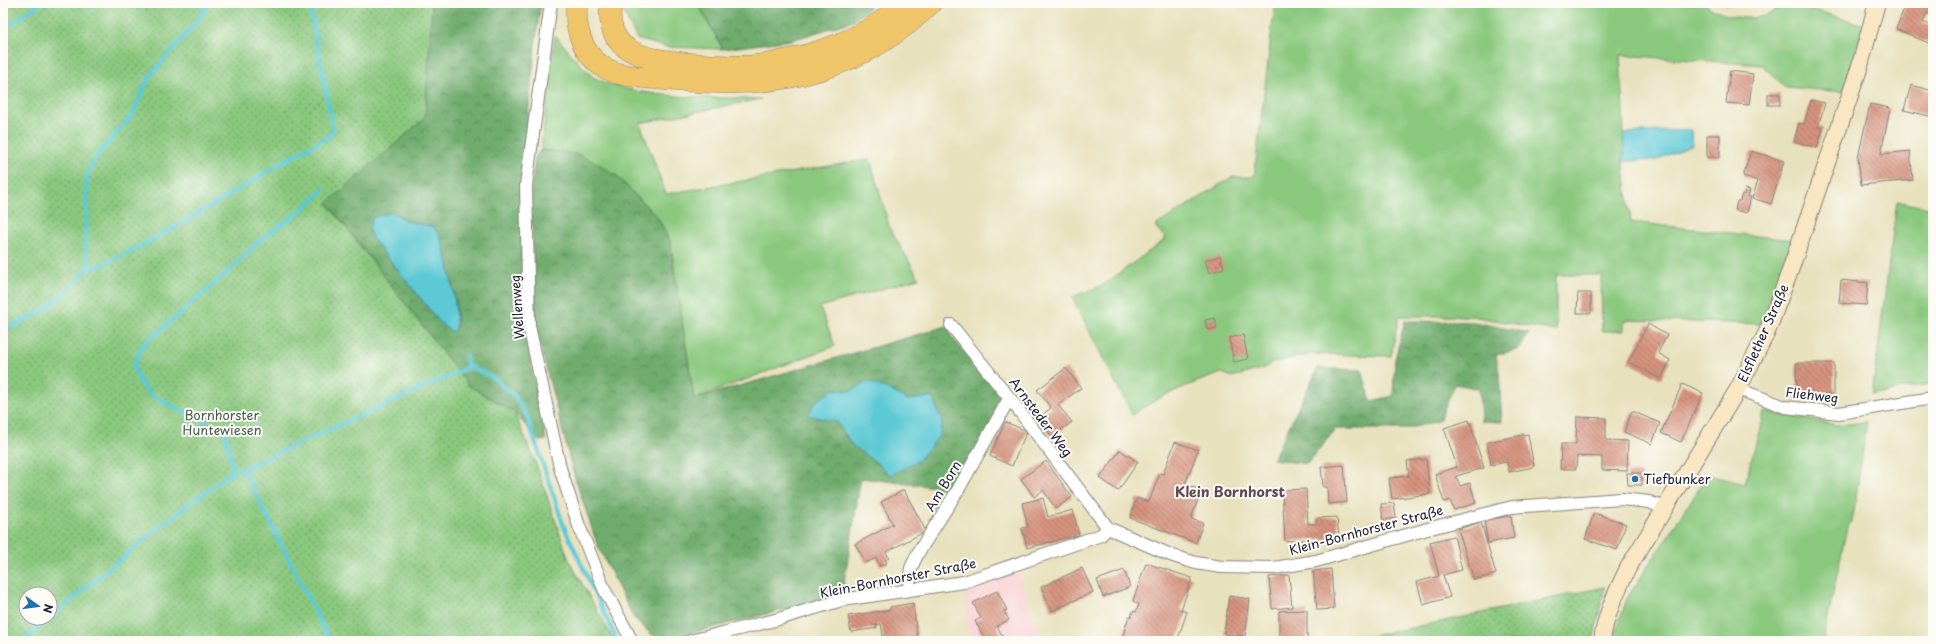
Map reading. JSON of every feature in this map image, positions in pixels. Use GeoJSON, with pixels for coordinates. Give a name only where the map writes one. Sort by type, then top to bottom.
{"type":"FeatureCollection","features":[{"type":"Feature","properties":{"kind":"highway"},"geometry":{"type":"LineString","coordinates":[[577,3],[577,28],[580,38],[590,56],[606,69],[627,75],[646,78],[697,83],[750,84],[785,79],[824,69],[860,54],[887,39],[920,14],[931,3]]}},
{"type":"Feature","properties":{"kind":"highway"},"geometry":{"type":"LineString","coordinates":[[611,3],[610,16],[614,32],[621,43],[632,52],[654,60],[725,66],[751,66],[824,50],[854,38],[882,21],[903,3]]}},
{"type":"Feature","properties":{"kind":"main road","name":"Elsflether Straße"},"geometry":{"type":"LineString","coordinates":[[1602,641],[1607,619],[1615,596],[1628,568],[1738,389],[1767,332],[1790,272],[1859,69],[1877,3]]}},
{"type":"Feature","properties":{"kind":"street","name":"Wellenweg"},"geometry":{"type":"LineString","coordinates":[[551,3],[526,185],[529,326],[560,468],[579,526],[604,589],[632,641]]}},
{"type":"Feature","properties":{"kind":"street","name":"Arnsteder Weg"},"geometry":{"type":"LineString","coordinates":[[951,325],[1011,400],[1108,528]]}},
{"type":"Feature","properties":{"kind":"street","name":"Fliehweg"},"geometry":{"type":"LineString","coordinates":[[1738,389],[1785,407],[1839,413],[1933,398]]}},
{"type":"Feature","properties":{"kind":"street","name":"Am Born"},"geometry":{"type":"LineString","coordinates":[[910,590],[909,579],[911,568],[918,553],[958,490],[1006,404],[1011,400]]}},
{"type":"Feature","properties":{"kind":"street","name":"Klein-Bornhorster Straße"},"geometry":{"type":"LineString","coordinates":[[690,641],[775,620],[842,600],[970,580],[1101,535],[1108,528],[1173,556],[1196,563],[1221,568],[1274,568],[1316,561],[1430,528],[1512,507],[1621,499],[1649,502],[1664,508]]}},
{"type":"Feature","properties":{"kind":"shaded area"},"geometry":{"type":"Polygon","coordinates":[[[1018,572],[1042,641],[969,641],[965,590],[1018,572]]]}},
{"type":"Feature","properties":{"kind":"green space","name":"Bornhorster Huntewiesen"},"geometry":{"type":"Polygon","coordinates":[[[3,3],[432,3],[425,118],[327,203],[469,386],[514,412],[535,461],[569,560],[614,641],[3,641],[3,3]]]}},
{"type":"Feature","properties":{"kind":"green space"},"geometry":{"type":"Polygon","coordinates":[[[432,3],[541,3],[535,46],[520,200],[523,324],[546,440],[539,441],[514,412],[469,386],[327,202],[425,118],[432,3]],[[398,215],[369,231],[373,239],[441,324],[450,331],[457,326],[457,315],[447,261],[439,236],[434,227],[406,221],[398,215]]]}},
{"type":"Feature","properties":{"kind":"green space"},"geometry":{"type":"Polygon","coordinates":[[[623,3],[697,3],[723,49],[666,47],[637,39],[623,11],[623,3]]]}},
{"type":"Feature","properties":{"kind":"green space"},"geometry":{"type":"Polygon","coordinates":[[[697,3],[874,3],[854,21],[792,40],[723,49],[697,3]]]}},
{"type":"Feature","properties":{"kind":"green space"},"geometry":{"type":"Polygon","coordinates":[[[1275,3],[1704,3],[1710,8],[1726,15],[1753,18],[1762,17],[1782,5],[1791,3],[1864,25],[1843,92],[1785,87],[1762,65],[1620,55],[1624,133],[1623,161],[1631,222],[1792,240],[1761,324],[1624,320],[1624,331],[1602,331],[1601,275],[1556,275],[1556,331],[1471,316],[1399,316],[1391,356],[1311,354],[1272,363],[1262,369],[1232,377],[1222,373],[1164,396],[1132,415],[1072,297],[1103,285],[1166,239],[1155,226],[1232,177],[1254,177],[1275,3]]]}},
{"type":"Feature","properties":{"kind":"green space"},"geometry":{"type":"Polygon","coordinates":[[[555,35],[591,75],[613,85],[654,94],[761,99],[640,123],[666,194],[870,159],[890,229],[919,278],[820,307],[835,346],[694,399],[670,241],[657,217],[617,176],[577,154],[541,150],[555,35]]]}},
{"type":"Feature","properties":{"kind":"green space"},"geometry":{"type":"Polygon","coordinates":[[[540,150],[577,154],[597,163],[617,176],[657,217],[670,241],[694,399],[947,326],[951,336],[1004,401],[952,489],[861,478],[842,595],[664,640],[652,635],[633,617],[597,544],[573,472],[535,325],[531,191],[535,158],[540,150]],[[868,382],[850,391],[834,389],[836,415],[842,431],[854,445],[890,475],[919,459],[940,435],[931,397],[908,400],[886,388],[868,382]]]}},
{"type":"Feature","properties":{"kind":"green space"},"geometry":{"type":"Polygon","coordinates":[[[1897,201],[1933,209],[1933,383],[1872,395],[1897,201]]]}},
{"type":"Feature","properties":{"kind":"green space"},"geometry":{"type":"Polygon","coordinates":[[[1405,321],[1473,322],[1529,333],[1519,349],[1496,355],[1499,373],[1502,422],[1481,421],[1479,389],[1455,384],[1439,421],[1405,429],[1336,429],[1307,464],[1273,459],[1318,368],[1362,370],[1371,401],[1393,396],[1395,359],[1405,321]]]}},
{"type":"Feature","properties":{"kind":"green space"},"geometry":{"type":"Polygon","coordinates":[[[1764,412],[1838,425],[1867,422],[1852,522],[1847,527],[1823,641],[1613,641],[1627,598],[1708,475],[1745,484],[1764,412]]]}},
{"type":"Feature","properties":{"kind":"green space"},"geometry":{"type":"Polygon","coordinates":[[[1605,587],[1593,641],[1366,641],[1368,637],[1605,587]]]}},
{"type":"Feature","properties":{"kind":"water"},"geometry":{"type":"Polygon","coordinates":[[[1691,130],[1692,145],[1656,160],[1623,161],[1624,133],[1691,130]]]}},
{"type":"Feature","properties":{"kind":"water"},"geometry":{"type":"Polygon","coordinates":[[[392,212],[406,221],[434,227],[440,237],[447,259],[455,301],[456,325],[454,331],[450,331],[441,324],[373,239],[369,231],[372,218],[392,212]]]}},
{"type":"Feature","properties":{"kind":"water"},"geometry":{"type":"Polygon","coordinates":[[[868,382],[886,388],[908,400],[932,397],[942,421],[940,435],[919,460],[890,475],[877,463],[852,445],[837,422],[808,415],[815,402],[834,389],[850,391],[868,382]]]}},
{"type":"Feature","properties":{"kind":"building"},"geometry":{"type":"Polygon","coordinates":[[[1725,3],[1741,3],[1741,5],[1725,5],[1725,3]]]}},
{"type":"Feature","properties":{"kind":"building"},"geometry":{"type":"Polygon","coordinates":[[[1906,3],[1928,3],[1933,5],[1931,15],[1927,13],[1923,22],[1933,26],[1933,45],[1896,29],[1906,3]]]}},
{"type":"Feature","properties":{"kind":"building"},"geometry":{"type":"Polygon","coordinates":[[[1730,71],[1753,74],[1749,105],[1726,103],[1730,71]]]}},
{"type":"Feature","properties":{"kind":"building"},"geometry":{"type":"Polygon","coordinates":[[[1911,85],[1933,91],[1933,117],[1904,110],[1911,85]]]}},
{"type":"Feature","properties":{"kind":"building"},"geometry":{"type":"Polygon","coordinates":[[[1768,94],[1780,94],[1780,105],[1768,105],[1768,94]]]}},
{"type":"Feature","properties":{"kind":"building"},"geometry":{"type":"Polygon","coordinates":[[[1811,100],[1825,103],[1818,127],[1823,128],[1817,148],[1794,141],[1799,123],[1804,124],[1811,100]]]}},
{"type":"Feature","properties":{"kind":"building"},"geometry":{"type":"Polygon","coordinates":[[[1870,104],[1890,108],[1881,154],[1910,151],[1913,180],[1861,185],[1858,157],[1870,104]]]}},
{"type":"Feature","properties":{"kind":"building"},"geometry":{"type":"Polygon","coordinates":[[[1707,135],[1720,135],[1720,157],[1707,157],[1707,135]]]}},
{"type":"Feature","properties":{"kind":"building"},"geometry":{"type":"Polygon","coordinates":[[[1751,151],[1784,161],[1771,204],[1752,198],[1758,181],[1743,176],[1751,151]]]}},
{"type":"Feature","properties":{"kind":"building"},"geometry":{"type":"Polygon","coordinates":[[[1745,189],[1750,190],[1748,197],[1751,197],[1747,213],[1735,210],[1737,201],[1740,201],[1742,194],[1744,195],[1745,189]]]}},
{"type":"Feature","properties":{"kind":"building"},"geometry":{"type":"Polygon","coordinates":[[[1220,256],[1224,268],[1209,273],[1205,260],[1220,256]]]}},
{"type":"Feature","properties":{"kind":"building"},"geometry":{"type":"Polygon","coordinates":[[[1841,280],[1868,283],[1866,305],[1839,303],[1841,280]]]}},
{"type":"Feature","properties":{"kind":"building"},"geometry":{"type":"Polygon","coordinates":[[[1578,293],[1591,293],[1591,313],[1577,313],[1578,293]]]}},
{"type":"Feature","properties":{"kind":"building"},"geometry":{"type":"Polygon","coordinates":[[[1215,318],[1217,328],[1207,330],[1205,320],[1215,318]]]}},
{"type":"Feature","properties":{"kind":"building"},"geometry":{"type":"Polygon","coordinates":[[[1648,324],[1667,335],[1658,353],[1670,360],[1661,379],[1628,362],[1648,324]]]}},
{"type":"Feature","properties":{"kind":"building"},"geometry":{"type":"Polygon","coordinates":[[[1243,335],[1248,359],[1234,362],[1229,338],[1243,335]]]}},
{"type":"Feature","properties":{"kind":"building"},"geometry":{"type":"Polygon","coordinates":[[[1796,363],[1834,363],[1834,394],[1797,395],[1796,363]]]}},
{"type":"Feature","properties":{"kind":"building"},"geometry":{"type":"Polygon","coordinates":[[[1066,368],[1081,388],[1058,405],[1072,422],[1052,437],[1038,418],[1051,408],[1037,390],[1066,368]]]}},
{"type":"Feature","properties":{"kind":"building"},"geometry":{"type":"Polygon","coordinates":[[[1682,384],[1703,393],[1681,442],[1661,433],[1682,384]]]}},
{"type":"Feature","properties":{"kind":"building"},"geometry":{"type":"Polygon","coordinates":[[[1632,411],[1660,423],[1652,444],[1624,432],[1632,411]]]}},
{"type":"Feature","properties":{"kind":"building"},"geometry":{"type":"Polygon","coordinates":[[[1577,417],[1606,418],[1606,440],[1628,441],[1627,471],[1602,470],[1602,457],[1577,456],[1576,469],[1560,469],[1561,444],[1576,444],[1577,417]]]}},
{"type":"Feature","properties":{"kind":"building"},"geometry":{"type":"Polygon","coordinates":[[[1469,420],[1484,468],[1456,476],[1460,486],[1470,483],[1476,503],[1454,510],[1450,500],[1444,502],[1435,474],[1457,467],[1444,428],[1469,420]]]}},
{"type":"Feature","properties":{"kind":"building"},"geometry":{"type":"Polygon","coordinates":[[[1005,422],[1027,431],[1012,466],[990,456],[1005,422]]]}},
{"type":"Feature","properties":{"kind":"building"},"geometry":{"type":"Polygon","coordinates":[[[1528,434],[1534,467],[1509,472],[1507,462],[1491,465],[1487,442],[1528,434]]]}},
{"type":"Feature","properties":{"kind":"building"},"geometry":{"type":"Polygon","coordinates":[[[1175,442],[1198,450],[1185,484],[1196,488],[1193,495],[1199,497],[1191,519],[1203,523],[1196,543],[1130,518],[1137,498],[1149,502],[1160,473],[1163,474],[1175,442]]]}},
{"type":"Feature","properties":{"kind":"building"},"geometry":{"type":"Polygon","coordinates":[[[1120,450],[1138,462],[1118,491],[1100,478],[1120,450]]]}},
{"type":"Feature","properties":{"kind":"building"},"geometry":{"type":"Polygon","coordinates":[[[1426,459],[1430,494],[1392,499],[1389,478],[1409,476],[1407,461],[1426,459]]]}},
{"type":"Feature","properties":{"kind":"building"},"geometry":{"type":"Polygon","coordinates":[[[1046,461],[1072,497],[1056,509],[1043,490],[1034,497],[1021,479],[1046,461]]]}},
{"type":"Feature","properties":{"kind":"building"},"geometry":{"type":"Polygon","coordinates":[[[1344,465],[1347,502],[1328,504],[1327,487],[1323,487],[1321,467],[1344,465]]]}},
{"type":"Feature","properties":{"kind":"building","name":"Tiefbunker"},"geometry":{"type":"Polygon","coordinates":[[[1627,473],[1642,473],[1642,485],[1628,485],[1627,473]]]}},
{"type":"Feature","properties":{"kind":"building"},"geometry":{"type":"Polygon","coordinates":[[[1306,489],[1308,524],[1317,524],[1317,518],[1337,517],[1339,538],[1285,541],[1282,490],[1306,489]]]}},
{"type":"Feature","properties":{"kind":"building"},"geometry":{"type":"Polygon","coordinates":[[[904,490],[926,531],[886,552],[889,558],[885,560],[887,563],[880,566],[876,558],[866,563],[855,544],[893,524],[881,502],[904,490]]]}},
{"type":"Feature","properties":{"kind":"building"},"geometry":{"type":"Polygon","coordinates":[[[1043,498],[1048,517],[1073,510],[1079,535],[1027,548],[1022,528],[1028,527],[1022,503],[1043,498]]]}},
{"type":"Feature","properties":{"kind":"building"},"geometry":{"type":"Polygon","coordinates":[[[1394,503],[1396,518],[1383,520],[1381,504],[1394,503]]]}},
{"type":"Feature","properties":{"kind":"building"},"geometry":{"type":"Polygon","coordinates":[[[1594,513],[1626,524],[1617,550],[1585,539],[1594,513]]]}},
{"type":"Feature","properties":{"kind":"building"},"geometry":{"type":"Polygon","coordinates":[[[1511,516],[1514,538],[1488,543],[1484,520],[1511,516]]]}},
{"type":"Feature","properties":{"kind":"building"},"geometry":{"type":"Polygon","coordinates":[[[1481,522],[1496,574],[1474,580],[1458,529],[1481,522]]]}},
{"type":"Feature","properties":{"kind":"building"},"geometry":{"type":"Polygon","coordinates":[[[1454,536],[1462,570],[1443,575],[1450,597],[1423,605],[1417,582],[1439,576],[1430,542],[1454,536]]]}},
{"type":"Feature","properties":{"kind":"building"},"geometry":{"type":"Polygon","coordinates":[[[1146,563],[1192,578],[1181,610],[1187,612],[1177,641],[1121,641],[1129,616],[1131,617],[1133,611],[1136,612],[1139,604],[1133,601],[1146,563]]]}},
{"type":"Feature","properties":{"kind":"building"},"geometry":{"type":"Polygon","coordinates":[[[1082,568],[1093,592],[1052,611],[1041,587],[1082,568]]]}},
{"type":"Feature","properties":{"kind":"building"},"geometry":{"type":"Polygon","coordinates":[[[1331,569],[1334,609],[1317,610],[1313,571],[1331,569]]]}},
{"type":"Feature","properties":{"kind":"building"},"geometry":{"type":"Polygon","coordinates":[[[1124,570],[1130,587],[1103,597],[1097,580],[1124,570]]]}},
{"type":"Feature","properties":{"kind":"building"},"geometry":{"type":"Polygon","coordinates":[[[1289,575],[1292,607],[1272,609],[1269,577],[1289,575]]]}},
{"type":"Feature","properties":{"kind":"building"},"geometry":{"type":"Polygon","coordinates":[[[997,591],[1007,610],[1004,611],[1009,620],[997,626],[1005,641],[978,641],[984,638],[975,621],[981,618],[973,603],[997,591]]]}},
{"type":"Feature","properties":{"kind":"building"},"geometry":{"type":"Polygon","coordinates":[[[1229,596],[1250,599],[1245,636],[1224,634],[1229,596]]]}},
{"type":"Feature","properties":{"kind":"building"},"geometry":{"type":"Polygon","coordinates":[[[913,603],[918,641],[884,641],[881,624],[876,625],[877,628],[851,632],[848,616],[890,610],[890,607],[913,603]]]}},
{"type":"Feature","properties":{"kind":"building"},"geometry":{"type":"Polygon","coordinates":[[[1307,610],[1307,641],[1279,641],[1279,611],[1307,610]]]}},
{"type":"Feature","properties":{"kind":"waterway"},"geometry":{"type":"LineString","coordinates":[[3,29],[41,3]]}},
{"type":"Feature","properties":{"kind":"waterway"},"geometry":{"type":"LineString","coordinates":[[89,266],[85,245],[87,175],[96,157],[132,115],[149,77],[198,20],[208,3]]}},
{"type":"Feature","properties":{"kind":"waterway"},"geometry":{"type":"LineString","coordinates":[[3,330],[29,318],[61,297],[71,288],[89,266],[98,267],[139,247],[329,136],[333,130],[332,123],[309,3]]}},
{"type":"Feature","properties":{"kind":"waterway"},"geometry":{"type":"LineString","coordinates":[[22,641],[157,529],[230,473],[232,465],[225,433],[149,394],[133,367],[142,346],[222,277],[264,237],[299,212],[323,190]]}},
{"type":"Feature","properties":{"kind":"waterway"},"geometry":{"type":"LineString","coordinates":[[466,356],[467,365],[493,378],[514,395],[526,414],[564,527],[615,636],[615,641]]}},
{"type":"Feature","properties":{"kind":"waterway"},"geometry":{"type":"LineString","coordinates":[[228,475],[465,369],[467,365]]}},
{"type":"Feature","properties":{"kind":"waterway"},"geometry":{"type":"LineString","coordinates":[[243,469],[330,641]]}},
{"type":"Feature","properties":{"kind":"place","name":"Tiefbunker"},"geometry":{"type":"Point","coordinates":[1635,479]}},
{"type":"Feature","properties":{"kind":"district","name":"Klein Bornhorst"},"geometry":{"type":"Point","coordinates":[1230,492]}}]}
